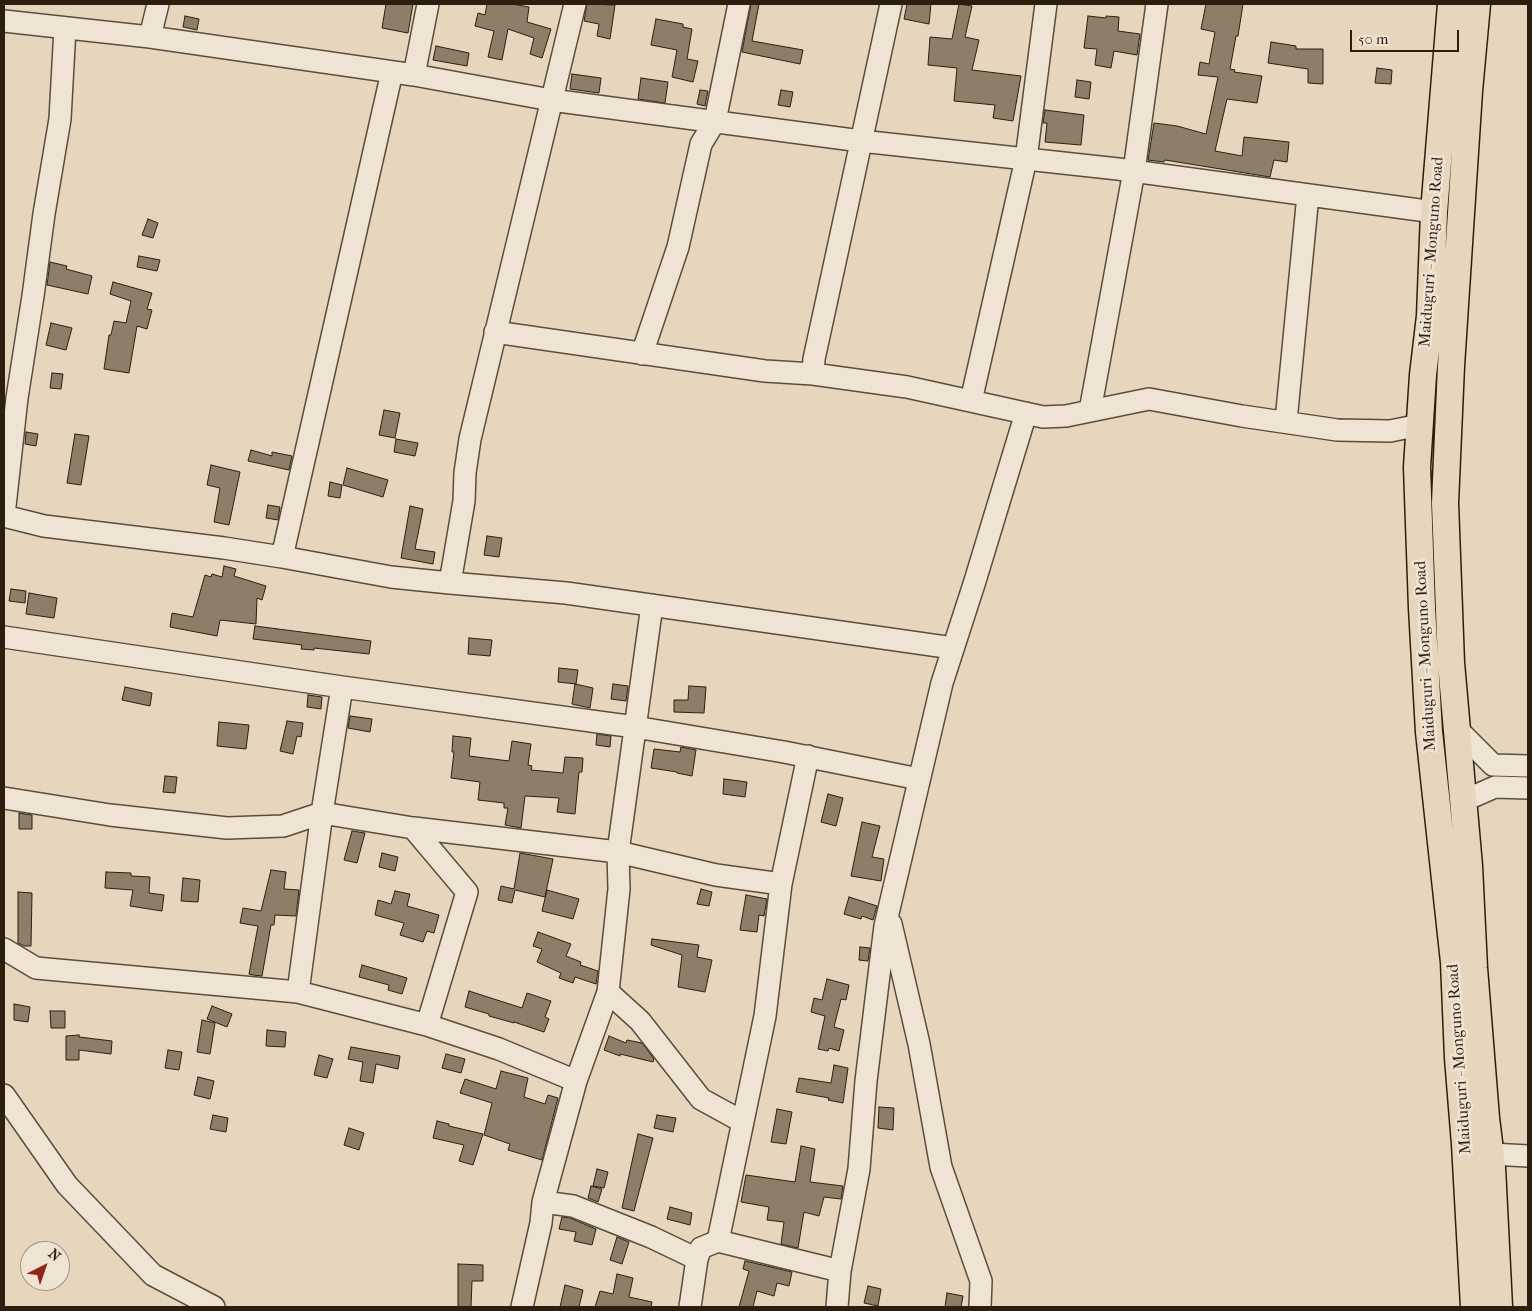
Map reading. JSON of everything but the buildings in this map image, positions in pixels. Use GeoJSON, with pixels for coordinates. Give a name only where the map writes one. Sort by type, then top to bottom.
{"type":"FeatureCollection","features":[{"type":"Feature","properties":{"kind":"main road","name":"Maiduguri - Monguno Road"},"geometry":{"type":"LineString","coordinates":[[1452,4],[1434,212],[1430,316],[1423,375],[1417,466],[1429,732],[1454,962],[1458,1058],[1466,1153],[1474,1307]]}},
{"type":"Feature","properties":{"kind":"main road","name":"Maiduguri - Monguno Road"},"geometry":{"type":"LineString","coordinates":[[1477,4],[1469,91],[1451,366],[1445,493],[1451,663],[1468,866],[1474,968],[1491,1154],[1499,1307]]}},
{"type":"Feature","properties":{"kind":"street"},"geometry":{"type":"LineString","coordinates":[[150,37],[158,4]]}},
{"type":"Feature","properties":{"kind":"street"},"geometry":{"type":"LineString","coordinates":[[414,75],[428,4]]}},
{"type":"Feature","properties":{"kind":"street"},"geometry":{"type":"LineString","coordinates":[[450,584],[464,501],[465,473],[470,439],[575,4]]}},
{"type":"Feature","properties":{"kind":"street"},"geometry":{"type":"LineString","coordinates":[[642,354],[678,247],[701,144],[715,121],[739,4]]}},
{"type":"Feature","properties":{"kind":"street"},"geometry":{"type":"LineString","coordinates":[[813,374],[814,359],[891,4]]}},
{"type":"Feature","properties":{"kind":"street"},"geometry":{"type":"LineString","coordinates":[[971,401],[1026,159],[1046,4]]}},
{"type":"Feature","properties":{"kind":"street"},"geometry":{"type":"LineString","coordinates":[[1090,411],[1134,171],[1157,4]]}},
{"type":"Feature","properties":{"kind":"street"},"geometry":{"type":"LineString","coordinates":[[4,21],[150,37],[414,75],[551,100],[861,141],[1134,171],[1434,212]]}},
{"type":"Feature","properties":{"kind":"street"},"geometry":{"type":"LineString","coordinates":[[65,28],[60,119],[17,398],[4,516],[44,526],[282,557],[391,577],[450,584],[566,593],[953,648]]}},
{"type":"Feature","properties":{"kind":"street"},"geometry":{"type":"LineString","coordinates":[[282,557],[392,72]]}},
{"type":"Feature","properties":{"kind":"street"},"geometry":{"type":"LineString","coordinates":[[1286,422],[1308,195]]}},
{"type":"Feature","properties":{"kind":"street"},"geometry":{"type":"LineString","coordinates":[[495,332],[765,371],[813,374],[907,387],[1026,414],[1043,416],[1066,416],[1149,399],[1242,416],[1346,430],[1390,431],[1420,425]]}},
{"type":"Feature","properties":{"kind":"street"},"geometry":{"type":"LineString","coordinates":[[838,1307],[840,1271],[859,1169],[866,1081],[885,926],[942,683],[1026,414]]}},
{"type":"Feature","properties":{"kind":"street"},"geometry":{"type":"LineString","coordinates":[[522,1307],[541,1223],[543,1202],[576,1082],[608,992],[619,889],[618,852],[652,606]]}},
{"type":"Feature","properties":{"kind":"street"},"geometry":{"type":"LineString","coordinates":[[4,638],[635,727],[808,756],[919,779]]}},
{"type":"Feature","properties":{"kind":"street"},"geometry":{"type":"LineString","coordinates":[[298,992],[322,812],[342,687]]}},
{"type":"Feature","properties":{"kind":"street"},"geometry":{"type":"LineString","coordinates":[[1456,728],[1493,765],[1528,766]]}},
{"type":"Feature","properties":{"kind":"street"},"geometry":{"type":"LineString","coordinates":[[718,1241],[765,1016],[781,884],[808,756]]}},
{"type":"Feature","properties":{"kind":"street"},"geometry":{"type":"LineString","coordinates":[[1463,801],[1495,787],[1528,788]]}},
{"type":"Feature","properties":{"kind":"street"},"geometry":{"type":"LineString","coordinates":[[4,798],[110,815],[228,828],[283,826],[322,812],[414,828],[618,852],[716,875],[781,884]]}},
{"type":"Feature","properties":{"kind":"street"},"geometry":{"type":"LineString","coordinates":[[414,828],[466,892],[427,1025]]}},
{"type":"Feature","properties":{"kind":"street"},"geometry":{"type":"LineString","coordinates":[[889,909],[919,1044],[941,1167],[981,1280],[980,1307]]}},
{"type":"Feature","properties":{"kind":"street"},"geometry":{"type":"LineString","coordinates":[[4,949],[36,968],[298,992],[427,1025],[499,1050],[576,1082]]}},
{"type":"Feature","properties":{"kind":"street"},"geometry":{"type":"LineString","coordinates":[[608,992],[640,1021],[701,1099],[743,1122]]}},
{"type":"Feature","properties":{"kind":"street"},"geometry":{"type":"LineString","coordinates":[[4,1095],[67,1185],[153,1275],[214,1307]]}},
{"type":"Feature","properties":{"kind":"street"},"geometry":{"type":"LineString","coordinates":[[1491,1154],[1528,1156]]}},
{"type":"Feature","properties":{"kind":"street"},"geometry":{"type":"LineString","coordinates":[[543,1202],[574,1206],[697,1259]]}},
{"type":"Feature","properties":{"kind":"street"},"geometry":{"type":"LineString","coordinates":[[690,1307],[697,1259],[701,1248],[718,1241],[840,1271]]}}]}
